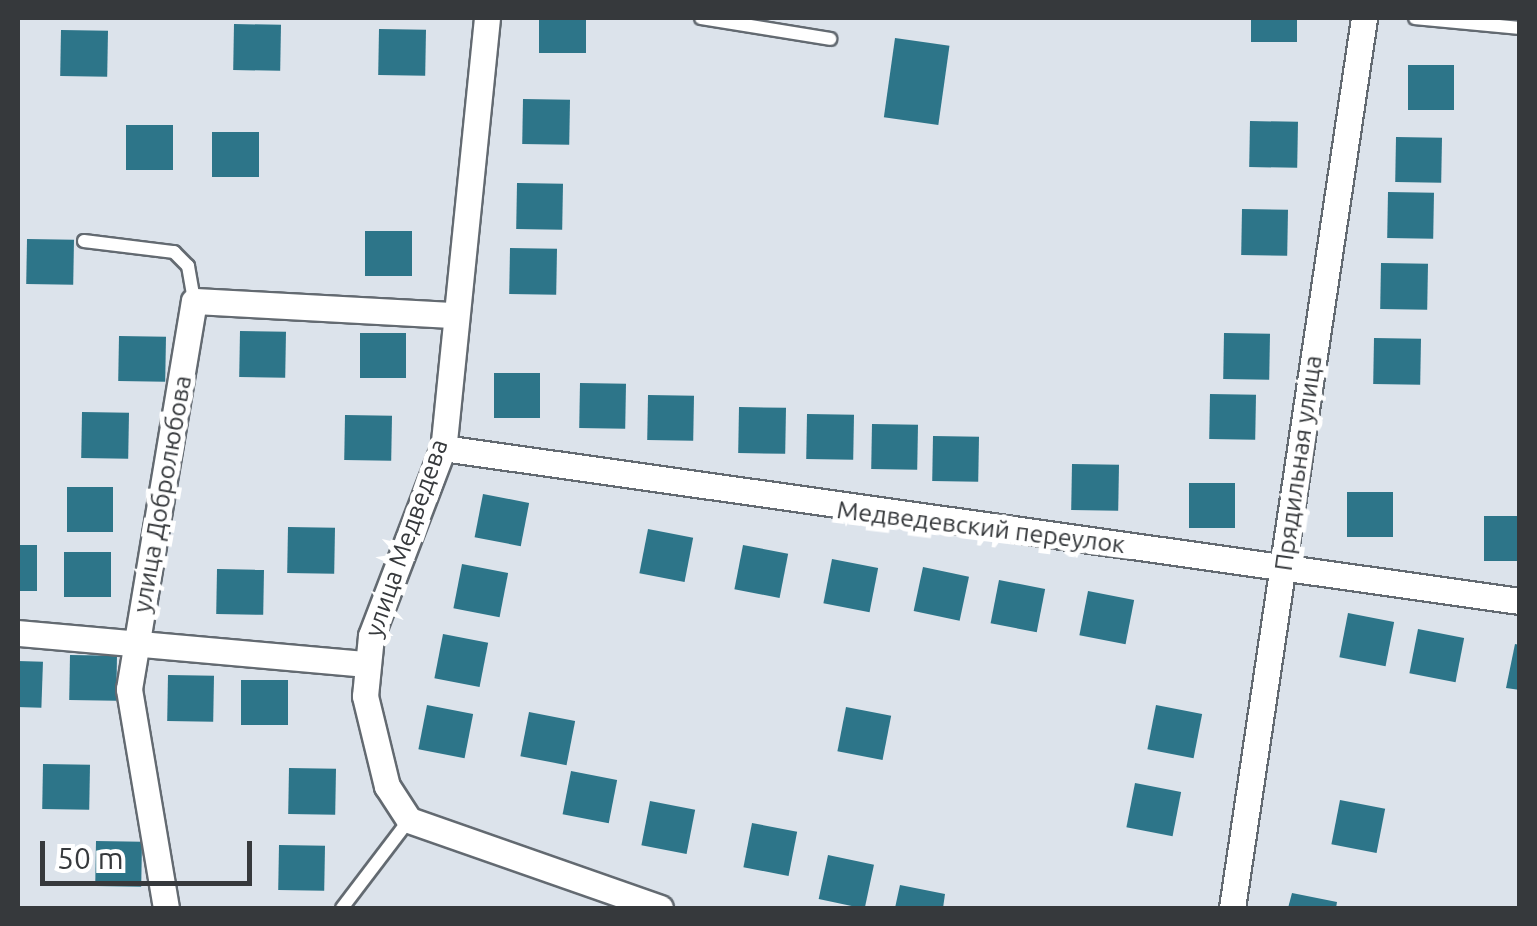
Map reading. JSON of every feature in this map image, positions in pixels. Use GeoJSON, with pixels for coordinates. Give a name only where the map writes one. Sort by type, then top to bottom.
{"type":"FeatureCollection","features":[{"type":"Feature","properties":{"kind":"street","name":"улица Медведева"},"geometry":{"type":"LineString","coordinates":[[409,820],[386,786],[363,664],[443,448],[453,315],[487,18]]}},
{"type":"Feature","properties":{"kind":"street","name":"Прядильная улица"},"geometry":{"type":"LineString","coordinates":[[1232,908],[1364,18]]}},
{"type":"Feature","properties":{"kind":"street"},"geometry":{"type":"LineString","coordinates":[[194,301],[453,315]]}},
{"type":"Feature","properties":{"kind":"street","name":"улица Добролюбова"},"geometry":{"type":"LineString","coordinates":[[166,908],[162,848],[130,718],[134,646],[194,301]]}},
{"type":"Feature","properties":{"kind":"street","name":"Медведевский переулок"},"geometry":{"type":"LineString","coordinates":[[443,448],[1520,601]]}},
{"type":"Feature","properties":{"kind":"street","name":"улица Добролюбова"},"geometry":{"type":"LineString","coordinates":[[18,633],[363,664]]}},
{"type":"Feature","properties":{"kind":"street"},"geometry":{"type":"LineString","coordinates":[[409,820],[660,908]]}},
{"type":"Feature","properties":{"kind":"lane"},"geometry":{"type":"LineString","coordinates":[[701,18],[830,40]]}},
{"type":"Feature","properties":{"kind":"lane"},"geometry":{"type":"LineString","coordinates":[[1414,18],[1520,28]]}},
{"type":"Feature","properties":{"kind":"lane"},"geometry":{"type":"LineString","coordinates":[[84,241],[174,252],[188,266],[194,301]]}},
{"type":"Feature","properties":{"kind":"lane"},"geometry":{"type":"LineString","coordinates":[[342,908],[409,820]]}},
{"type":"Feature","properties":{"kind":"building"},"geometry":{"type":"Polygon","coordinates":[[[539,18],[586,18],[586,53],[539,53],[539,18]]]}},
{"type":"Feature","properties":{"kind":"building"},"geometry":{"type":"Polygon","coordinates":[[[1251,18],[1297,18],[1297,42],[1251,42],[1251,18]]]}},
{"type":"Feature","properties":{"kind":"building"},"geometry":{"type":"Polygon","coordinates":[[[234,24],[281,25],[280,71],[233,70],[234,24]]]}},
{"type":"Feature","properties":{"kind":"building"},"geometry":{"type":"Polygon","coordinates":[[[379,29],[426,30],[425,76],[378,75],[379,29]]]}},
{"type":"Feature","properties":{"kind":"building"},"geometry":{"type":"Polygon","coordinates":[[[61,30],[108,31],[107,77],[60,76],[61,30]]]}},
{"type":"Feature","properties":{"kind":"building"},"geometry":{"type":"Polygon","coordinates":[[[895,38],[949,46],[938,125],[884,117],[895,38]]]}},
{"type":"Feature","properties":{"kind":"building"},"geometry":{"type":"Polygon","coordinates":[[[1408,65],[1454,65],[1454,110],[1408,110],[1408,65]]]}},
{"type":"Feature","properties":{"kind":"building"},"geometry":{"type":"Polygon","coordinates":[[[523,99],[570,100],[569,145],[522,144],[523,99]]]}},
{"type":"Feature","properties":{"kind":"building"},"geometry":{"type":"Polygon","coordinates":[[[1250,121],[1298,122],[1297,168],[1249,167],[1250,121]]]}},
{"type":"Feature","properties":{"kind":"building"},"geometry":{"type":"Polygon","coordinates":[[[126,125],[173,125],[173,170],[126,170],[126,125]]]}},
{"type":"Feature","properties":{"kind":"building"},"geometry":{"type":"Polygon","coordinates":[[[212,132],[259,132],[259,177],[212,177],[212,132]]]}},
{"type":"Feature","properties":{"kind":"building"},"geometry":{"type":"Polygon","coordinates":[[[1396,137],[1442,138],[1441,183],[1395,182],[1396,137]]]}},
{"type":"Feature","properties":{"kind":"building"},"geometry":{"type":"Polygon","coordinates":[[[517,183],[563,184],[562,230],[516,229],[517,183]]]}},
{"type":"Feature","properties":{"kind":"building"},"geometry":{"type":"Polygon","coordinates":[[[1388,192],[1434,193],[1433,239],[1387,238],[1388,192]]]}},
{"type":"Feature","properties":{"kind":"building"},"geometry":{"type":"Polygon","coordinates":[[[1242,209],[1288,210],[1287,256],[1241,255],[1242,209]]]}},
{"type":"Feature","properties":{"kind":"building"},"geometry":{"type":"Polygon","coordinates":[[[365,231],[412,231],[412,276],[365,276],[365,231]]]}},
{"type":"Feature","properties":{"kind":"building"},"geometry":{"type":"Polygon","coordinates":[[[27,239],[74,240],[73,285],[26,284],[27,239]]]}},
{"type":"Feature","properties":{"kind":"building"},"geometry":{"type":"Polygon","coordinates":[[[510,248],[557,249],[556,295],[509,294],[510,248]]]}},
{"type":"Feature","properties":{"kind":"building"},"geometry":{"type":"Polygon","coordinates":[[[1381,263],[1428,264],[1427,310],[1380,309],[1381,263]]]}},
{"type":"Feature","properties":{"kind":"building"},"geometry":{"type":"Polygon","coordinates":[[[240,331],[286,332],[285,378],[239,377],[240,331]]]}},
{"type":"Feature","properties":{"kind":"building"},"geometry":{"type":"Polygon","coordinates":[[[360,333],[406,333],[406,378],[360,378],[360,333]]]}},
{"type":"Feature","properties":{"kind":"building"},"geometry":{"type":"Polygon","coordinates":[[[1224,333],[1270,334],[1269,380],[1223,379],[1224,333]]]}},
{"type":"Feature","properties":{"kind":"building"},"geometry":{"type":"Polygon","coordinates":[[[119,336],[166,337],[165,382],[118,381],[119,336]]]}},
{"type":"Feature","properties":{"kind":"building"},"geometry":{"type":"Polygon","coordinates":[[[1374,338],[1421,339],[1420,385],[1373,384],[1374,338]]]}},
{"type":"Feature","properties":{"kind":"building"},"geometry":{"type":"Polygon","coordinates":[[[494,373],[540,373],[540,418],[494,418],[494,373]]]}},
{"type":"Feature","properties":{"kind":"building"},"geometry":{"type":"Polygon","coordinates":[[[580,383],[626,384],[625,429],[579,428],[580,383]]]}},
{"type":"Feature","properties":{"kind":"building"},"geometry":{"type":"Polygon","coordinates":[[[1210,394],[1256,395],[1255,440],[1209,439],[1210,394]]]}},
{"type":"Feature","properties":{"kind":"building"},"geometry":{"type":"Polygon","coordinates":[[[648,395],[694,396],[693,441],[647,440],[648,395]]]}},
{"type":"Feature","properties":{"kind":"building"},"geometry":{"type":"Polygon","coordinates":[[[739,407],[786,408],[785,454],[738,453],[739,407]]]}},
{"type":"Feature","properties":{"kind":"building"},"geometry":{"type":"Polygon","coordinates":[[[82,412],[129,413],[128,459],[81,458],[82,412]]]}},
{"type":"Feature","properties":{"kind":"building"},"geometry":{"type":"Polygon","coordinates":[[[807,414],[854,415],[853,460],[806,459],[807,414]]]}},
{"type":"Feature","properties":{"kind":"building"},"geometry":{"type":"Polygon","coordinates":[[[345,415],[392,416],[391,461],[344,460],[345,415]]]}},
{"type":"Feature","properties":{"kind":"building"},"geometry":{"type":"Polygon","coordinates":[[[872,424],[918,425],[917,470],[871,469],[872,424]]]}},
{"type":"Feature","properties":{"kind":"building"},"geometry":{"type":"Polygon","coordinates":[[[933,436],[979,437],[978,482],[932,481],[933,436]]]}},
{"type":"Feature","properties":{"kind":"building"},"geometry":{"type":"Polygon","coordinates":[[[1072,464],[1119,465],[1118,511],[1071,510],[1072,464]]]}},
{"type":"Feature","properties":{"kind":"building"},"geometry":{"type":"Polygon","coordinates":[[[1189,483],[1235,483],[1235,528],[1189,528],[1189,483]]]}},
{"type":"Feature","properties":{"kind":"building"},"geometry":{"type":"Polygon","coordinates":[[[67,487],[113,487],[113,532],[67,532],[67,487]]]}},
{"type":"Feature","properties":{"kind":"building"},"geometry":{"type":"Polygon","coordinates":[[[1347,492],[1393,492],[1393,537],[1347,537],[1347,492]]]}},
{"type":"Feature","properties":{"kind":"building"},"geometry":{"type":"Polygon","coordinates":[[[483,494],[529,503],[521,546],[475,537],[483,494]]]}},
{"type":"Feature","properties":{"kind":"building"},"geometry":{"type":"Polygon","coordinates":[[[1484,516],[1520,516],[1520,561],[1484,561],[1484,516]]]}},
{"type":"Feature","properties":{"kind":"building"},"geometry":{"type":"Polygon","coordinates":[[[288,527],[335,528],[334,574],[287,573],[288,527]]]}},
{"type":"Feature","properties":{"kind":"building"},"geometry":{"type":"Polygon","coordinates":[[[648,529],[693,538],[685,582],[639,573],[648,529]]]}},
{"type":"Feature","properties":{"kind":"building"},"geometry":{"type":"Polygon","coordinates":[[[18,545],[37,545],[37,591],[18,591],[18,545]]]}},
{"type":"Feature","properties":{"kind":"building"},"geometry":{"type":"Polygon","coordinates":[[[743,545],[788,554],[780,598],[734,589],[743,545]]]}},
{"type":"Feature","properties":{"kind":"building"},"geometry":{"type":"Polygon","coordinates":[[[64,552],[111,552],[111,597],[64,597],[64,552]]]}},
{"type":"Feature","properties":{"kind":"building"},"geometry":{"type":"Polygon","coordinates":[[[832,559],[878,568],[870,612],[823,603],[832,559]]]}},
{"type":"Feature","properties":{"kind":"building"},"geometry":{"type":"Polygon","coordinates":[[[462,564],[508,573],[500,617],[453,608],[462,564]]]}},
{"type":"Feature","properties":{"kind":"building"},"geometry":{"type":"Polygon","coordinates":[[[923,567],[969,577],[960,621],[914,611],[923,567]]]}},
{"type":"Feature","properties":{"kind":"building"},"geometry":{"type":"Polygon","coordinates":[[[217,569],[264,570],[263,615],[216,614],[217,569]]]}},
{"type":"Feature","properties":{"kind":"building"},"geometry":{"type":"Polygon","coordinates":[[[999,580],[1045,589],[1037,632],[991,623],[999,580]]]}},
{"type":"Feature","properties":{"kind":"building"},"geometry":{"type":"Polygon","coordinates":[[[1088,591],[1134,600],[1126,644],[1079,635],[1088,591]]]}},
{"type":"Feature","properties":{"kind":"building"},"geometry":{"type":"Polygon","coordinates":[[[1348,613],[1394,622],[1386,666],[1339,657],[1348,613]]]}},
{"type":"Feature","properties":{"kind":"building"},"geometry":{"type":"Polygon","coordinates":[[[1418,629],[1464,638],[1456,682],[1409,673],[1418,629]]]}},
{"type":"Feature","properties":{"kind":"building"},"geometry":{"type":"Polygon","coordinates":[[[443,634],[488,643],[480,687],[434,678],[443,634]]]}},
{"type":"Feature","properties":{"kind":"building"},"geometry":{"type":"Polygon","coordinates":[[[1515,644],[1520,645],[1520,690],[1506,688],[1515,644]]]}},
{"type":"Feature","properties":{"kind":"building"},"geometry":{"type":"Polygon","coordinates":[[[70,655],[117,656],[116,701],[69,700],[70,655]]]}},
{"type":"Feature","properties":{"kind":"building"},"geometry":{"type":"Polygon","coordinates":[[[18,661],[43,662],[41,708],[18,707],[18,661]]]}},
{"type":"Feature","properties":{"kind":"building"},"geometry":{"type":"Polygon","coordinates":[[[168,675],[214,676],[213,722],[167,721],[168,675]]]}},
{"type":"Feature","properties":{"kind":"building"},"geometry":{"type":"Polygon","coordinates":[[[241,680],[288,680],[288,725],[241,725],[241,680]]]}},
{"type":"Feature","properties":{"kind":"building"},"geometry":{"type":"Polygon","coordinates":[[[427,705],[473,714],[465,758],[418,749],[427,705]]]}},
{"type":"Feature","properties":{"kind":"building"},"geometry":{"type":"Polygon","coordinates":[[[1156,705],[1202,714],[1194,758],[1147,749],[1156,705]]]}},
{"type":"Feature","properties":{"kind":"building"},"geometry":{"type":"Polygon","coordinates":[[[846,707],[891,716],[883,760],[837,751],[846,707]]]}},
{"type":"Feature","properties":{"kind":"building"},"geometry":{"type":"Polygon","coordinates":[[[529,712],[575,721],[567,765],[520,756],[529,712]]]}},
{"type":"Feature","properties":{"kind":"building"},"geometry":{"type":"Polygon","coordinates":[[[43,764],[90,765],[89,810],[42,809],[43,764]]]}},
{"type":"Feature","properties":{"kind":"building"},"geometry":{"type":"Polygon","coordinates":[[[289,768],[336,769],[335,815],[288,814],[289,768]]]}},
{"type":"Feature","properties":{"kind":"building"},"geometry":{"type":"Polygon","coordinates":[[[571,771],[617,780],[609,823],[563,814],[571,771]]]}},
{"type":"Feature","properties":{"kind":"building"},"geometry":{"type":"Polygon","coordinates":[[[1135,783],[1181,792],[1173,836],[1126,827],[1135,783]]]}},
{"type":"Feature","properties":{"kind":"building"},"geometry":{"type":"Polygon","coordinates":[[[1340,800],[1385,809],[1377,853],[1331,844],[1340,800]]]}},
{"type":"Feature","properties":{"kind":"building"},"geometry":{"type":"Polygon","coordinates":[[[650,801],[695,810],[687,854],[641,845],[650,801]]]}},
{"type":"Feature","properties":{"kind":"building"},"geometry":{"type":"Polygon","coordinates":[[[752,823],[797,832],[789,876],[743,867],[752,823]]]}},
{"type":"Feature","properties":{"kind":"building"},"geometry":{"type":"Polygon","coordinates":[[[96,841],[142,842],[141,887],[95,886],[96,841]]]}},
{"type":"Feature","properties":{"kind":"building"},"geometry":{"type":"Polygon","coordinates":[[[279,845],[325,846],[324,891],[278,890],[279,845]]]}},
{"type":"Feature","properties":{"kind":"building"},"geometry":{"type":"Polygon","coordinates":[[[828,855],[874,865],[865,908],[819,899],[828,855]]]}},
{"type":"Feature","properties":{"kind":"building"},"geometry":{"type":"Polygon","coordinates":[[[900,885],[945,894],[943,908],[895,908],[900,885]]]}},
{"type":"Feature","properties":{"kind":"building"},"geometry":{"type":"Polygon","coordinates":[[[1292,893],[1337,902],[1336,908],[1288,908],[1292,893]]]}}]}
